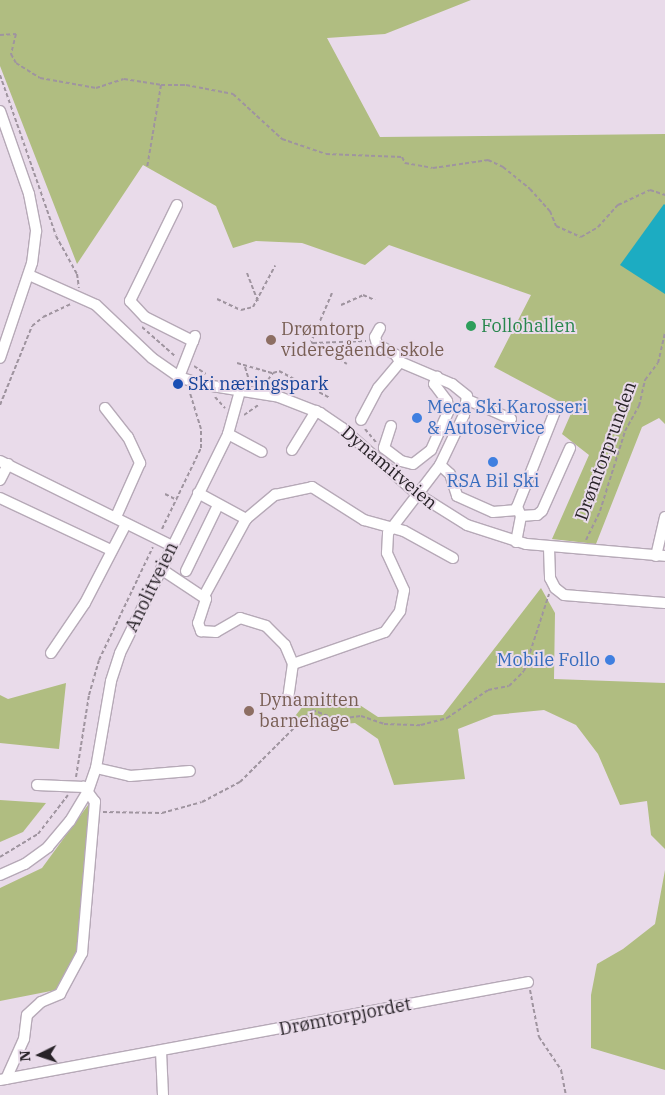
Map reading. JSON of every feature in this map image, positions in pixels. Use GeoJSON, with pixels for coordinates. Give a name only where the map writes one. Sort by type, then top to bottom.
{"type":"FeatureCollection","features":[{"type":"Feature","properties":{"kind":"street"},"geometry":{"type":"LineString","coordinates":[[0,111],[34,214],[36,241],[29,275],[0,358]]}},
{"type":"Feature","properties":{"kind":"street"},"geometry":{"type":"LineString","coordinates":[[29,275],[96,305],[152,358],[179,376],[194,338],[145,317],[130,301],[177,204]]}},
{"type":"Feature","properties":{"kind":"street"},"geometry":{"type":"LineString","coordinates":[[380,328],[376,341],[396,355],[400,362],[436,377],[464,392],[468,400],[511,419]]}},
{"type":"Feature","properties":{"kind":"street"},"geometry":{"type":"LineString","coordinates":[[360,422],[378,388],[400,362]]}},
{"type":"Feature","properties":{"kind":"street","name":"Dynamitveien"},"geometry":{"type":"LineString","coordinates":[[179,376],[192,382],[240,391],[263,390],[316,411],[342,428],[416,493],[467,525],[516,542],[549,548],[660,556]]}},
{"type":"Feature","properties":{"kind":"street"},"geometry":{"type":"LineString","coordinates":[[391,426],[384,448],[402,461],[413,464],[436,443],[449,410],[447,401],[434,384],[436,377]]}},
{"type":"Feature","properties":{"kind":"street","name":"Anolitveien"},"geometry":{"type":"LineString","coordinates":[[0,875],[25,864],[48,847],[70,821],[88,791],[96,768],[115,668],[172,546],[228,434],[240,391]]}},
{"type":"Feature","properties":{"kind":"street"},"geometry":{"type":"LineString","coordinates":[[293,664],[366,641],[391,627],[400,611],[404,590],[387,553],[386,540],[391,526],[440,465],[468,400]]}},
{"type":"Feature","properties":{"kind":"street"},"geometry":{"type":"LineString","coordinates":[[105,408],[128,437],[140,463],[116,517]]}},
{"type":"Feature","properties":{"kind":"street"},"geometry":{"type":"LineString","coordinates":[[516,542],[519,513],[556,409]]}},
{"type":"Feature","properties":{"kind":"street"},"geometry":{"type":"LineString","coordinates":[[292,450],[316,411]]}},
{"type":"Feature","properties":{"kind":"street"},"geometry":{"type":"LineString","coordinates":[[228,434],[262,452]]}},
{"type":"Feature","properties":{"kind":"street"},"geometry":{"type":"LineString","coordinates":[[436,443],[447,449]]}},
{"type":"Feature","properties":{"kind":"street"},"geometry":{"type":"LineString","coordinates":[[440,465],[450,474],[458,496],[493,512],[537,516],[542,511],[570,448]]}},
{"type":"Feature","properties":{"kind":"street"},"geometry":{"type":"LineString","coordinates":[[0,480],[4,463],[172,546]]}},
{"type":"Feature","properties":{"kind":"street"},"geometry":{"type":"LineString","coordinates":[[204,596],[246,519],[274,494],[307,486],[319,490],[364,520],[391,526],[453,558]]}},
{"type":"Feature","properties":{"kind":"street"},"geometry":{"type":"LineString","coordinates":[[198,493],[246,519]]}},
{"type":"Feature","properties":{"kind":"street"},"geometry":{"type":"LineString","coordinates":[[0,498],[111,550]]}},
{"type":"Feature","properties":{"kind":"street"},"geometry":{"type":"LineString","coordinates":[[186,571],[218,504]]}},
{"type":"Feature","properties":{"kind":"street"},"geometry":{"type":"LineString","coordinates":[[660,556],[665,517]]}},
{"type":"Feature","properties":{"kind":"street"},"geometry":{"type":"LineString","coordinates":[[51,653],[85,603],[126,524]]}},
{"type":"Feature","properties":{"kind":"street"},"geometry":{"type":"LineString","coordinates":[[549,548],[548,572],[553,585],[560,592],[571,597],[665,603]]}},
{"type":"Feature","properties":{"kind":"street"},"geometry":{"type":"LineString","coordinates":[[161,569],[204,596],[206,603],[198,623],[201,631],[216,632],[240,618],[266,626],[285,645],[293,664],[288,699]]}},
{"type":"Feature","properties":{"kind":"street"},"geometry":{"type":"LineString","coordinates":[[96,768],[130,776],[190,771]]}},
{"type":"Feature","properties":{"kind":"street"},"geometry":{"type":"LineString","coordinates":[[38,785],[73,786],[88,791]]}},
{"type":"Feature","properties":{"kind":"street","name":"Drømtorpjordet"},"geometry":{"type":"LineString","coordinates":[[3,1079],[24,1039],[27,1015],[41,1002],[60,994],[82,953],[95,812],[95,802],[88,791]]}},
{"type":"Feature","properties":{"kind":"street","name":"Drømtorpjordet"},"geometry":{"type":"LineString","coordinates":[[3,1079],[528,982]]}},
{"type":"Feature","properties":{"kind":"street"},"geometry":{"type":"LineString","coordinates":[[161,1051],[163,1095]]}},
{"type":"Feature","properties":{"kind":"path"},"geometry":{"type":"LineString","coordinates":[[0,35],[16,34],[11,54],[16,63],[40,78],[96,88],[124,79],[160,85],[186,85],[233,94],[282,139],[326,154],[402,157],[405,163],[433,168],[488,160],[503,167],[530,189],[538,201],[550,210],[556,226],[581,237],[598,227],[618,205],[650,190],[665,195]]}},
{"type":"Feature","properties":{"kind":"path"},"geometry":{"type":"LineString","coordinates":[[0,74],[56,236],[78,274],[80,288]]}},
{"type":"Feature","properties":{"kind":"path"},"geometry":{"type":"LineString","coordinates":[[147,168],[160,85]]}},
{"type":"Feature","properties":{"kind":"path"},"geometry":{"type":"LineString","coordinates":[[217,299],[241,310],[249,310],[258,302],[275,266]]}},
{"type":"Feature","properties":{"kind":"path"},"geometry":{"type":"LineString","coordinates":[[247,273],[258,302]]}},
{"type":"Feature","properties":{"kind":"path"},"geometry":{"type":"LineString","coordinates":[[312,343],[313,333],[332,294]]}},
{"type":"Feature","properties":{"kind":"path"},"geometry":{"type":"LineString","coordinates":[[341,305],[363,295],[375,300]]}},
{"type":"Feature","properties":{"kind":"path"},"geometry":{"type":"LineString","coordinates":[[0,405],[32,326],[72,302]]}},
{"type":"Feature","properties":{"kind":"path"},"geometry":{"type":"LineString","coordinates":[[138,322],[166,351],[212,379]]}},
{"type":"Feature","properties":{"kind":"path","name":"Drømtorprunden"},"geometry":{"type":"LineString","coordinates":[[581,551],[600,511],[614,461],[639,406],[645,380],[658,363],[665,333]]}},
{"type":"Feature","properties":{"kind":"path"},"geometry":{"type":"LineString","coordinates":[[312,343],[376,341]]}},
{"type":"Feature","properties":{"kind":"path"},"geometry":{"type":"LineString","coordinates":[[312,343],[347,364]]}},
{"type":"Feature","properties":{"kind":"path"},"geometry":{"type":"LineString","coordinates":[[237,363],[245,367],[273,373],[282,372],[330,398]]}},
{"type":"Feature","properties":{"kind":"path"},"geometry":{"type":"LineString","coordinates":[[245,367],[250,383]]}},
{"type":"Feature","properties":{"kind":"path"},"geometry":{"type":"LineString","coordinates":[[263,390],[273,373]]}},
{"type":"Feature","properties":{"kind":"path"},"geometry":{"type":"LineString","coordinates":[[360,422],[384,448]]}},
{"type":"Feature","properties":{"kind":"path"},"geometry":{"type":"LineString","coordinates":[[165,494],[176,500]]}},
{"type":"Feature","properties":{"kind":"path"},"geometry":{"type":"LineString","coordinates":[[95,812],[162,813],[202,802],[240,782],[312,710],[337,719],[361,716],[384,724],[420,725],[446,718],[488,690],[509,686],[524,672],[553,585]]}},
{"type":"Feature","properties":{"kind":"path"},"geometry":{"type":"LineString","coordinates":[[528,982],[539,1037],[561,1070],[566,1095]]}},
{"type":"Feature","properties":{"kind":"green space"},"geometry":{"type":"Polygon","coordinates":[[[0,0],[471,0],[385,34],[327,38],[380,137],[665,134],[665,424],[659,418],[642,427],[596,544],[552,539],[589,455],[562,434],[573,409],[494,367],[531,295],[389,245],[365,265],[302,243],[256,241],[233,248],[216,206],[143,165],[77,264],[0,66],[0,0]]]}},
{"type":"Feature","properties":{"kind":"green space"},"geometry":{"type":"Polygon","coordinates":[[[541,588],[555,613],[554,679],[665,683],[665,849],[651,835],[647,801],[620,805],[598,754],[576,725],[544,710],[494,715],[458,729],[465,779],[394,785],[378,739],[355,723],[285,729],[310,697],[346,696],[378,717],[443,715],[541,588]]]}},
{"type":"Feature","properties":{"kind":"green space"},"geometry":{"type":"Polygon","coordinates":[[[66,683],[59,749],[0,743],[0,695],[8,699],[66,683]]]}},
{"type":"Feature","properties":{"kind":"green space"},"geometry":{"type":"Polygon","coordinates":[[[0,800],[46,803],[23,832],[0,842],[0,800]]]}},
{"type":"Feature","properties":{"kind":"green space"},"geometry":{"type":"Polygon","coordinates":[[[91,801],[77,952],[56,990],[0,1001],[0,888],[42,868],[91,801]]]}},
{"type":"Feature","properties":{"kind":"green space"},"geometry":{"type":"Polygon","coordinates":[[[665,870],[665,1070],[591,1048],[591,995],[597,964],[623,949],[655,924],[665,870]]]}},
{"type":"Feature","properties":{"kind":"water"},"geometry":{"type":"Polygon","coordinates":[[[665,205],[665,294],[620,265],[665,205]]]}},
{"type":"Feature","properties":{"kind":"place","name":"Follohallen"},"geometry":{"type":"Point","coordinates":[471,326]}},
{"type":"Feature","properties":{"kind":"place","name":"Drømtorp videregående skole"},"geometry":{"type":"Point","coordinates":[271,340]}},
{"type":"Feature","properties":{"kind":"place","name":"Ski næringspark"},"geometry":{"type":"Point","coordinates":[178,384]}},
{"type":"Feature","properties":{"kind":"place","name":"Meca Ski Karosseri & Autoservice"},"geometry":{"type":"Point","coordinates":[417,418]}},
{"type":"Feature","properties":{"kind":"place","name":"RSA Bil Ski"},"geometry":{"type":"Point","coordinates":[493,462]}},
{"type":"Feature","properties":{"kind":"place","name":"Mobile Follo"},"geometry":{"type":"Point","coordinates":[610,660]}},
{"type":"Feature","properties":{"kind":"place","name":"Dynamitten barnehage"},"geometry":{"type":"Point","coordinates":[249,711]}}]}
